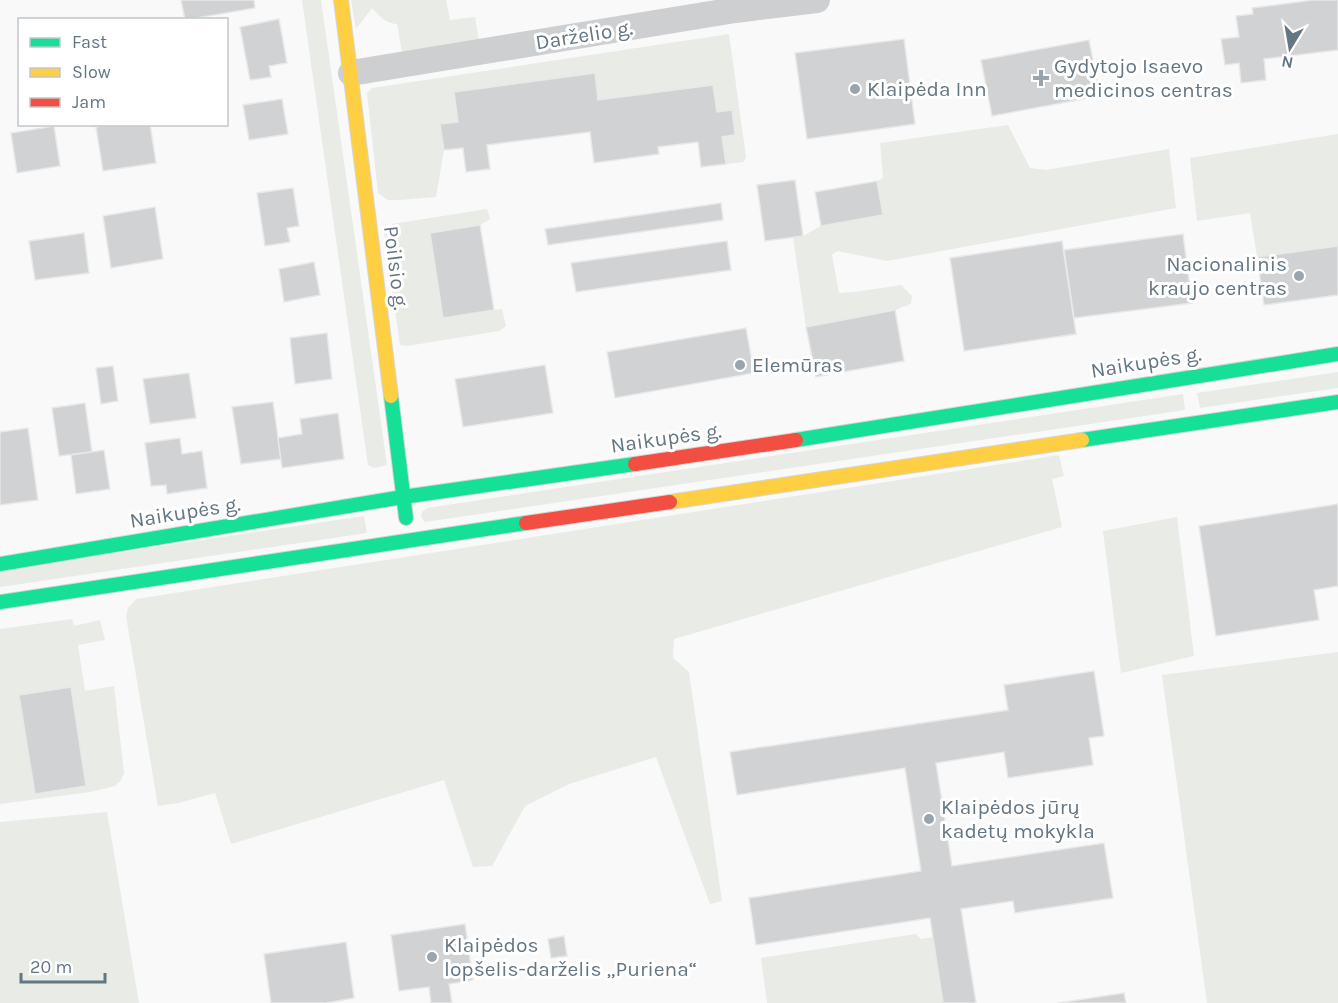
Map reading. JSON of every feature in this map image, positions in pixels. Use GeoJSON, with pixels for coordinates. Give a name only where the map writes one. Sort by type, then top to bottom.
{"type":"FeatureCollection","features":[{"type":"Feature","properties":{"kind":"street","name":"Poilsio g."},"geometry":{"type":"LineString","coordinates":[[341,0],[410,540]]}},
{"type":"Feature","properties":{"kind":"street","name":"Darželio g."},"geometry":{"type":"LineString","coordinates":[[351,73],[735,10],[817,0]]}},
{"type":"Feature","properties":{"kind":"street","name":"Naikupės g."},"geometry":{"type":"LineString","coordinates":[[0,564],[403,496],[785,442],[1338,354]]}},
{"type":"Feature","properties":{"kind":"street"},"geometry":{"type":"LineString","coordinates":[[0,602],[1338,402]]}},
{"type":"Feature","properties":{"kind":"shaded area"},"geometry":{"type":"Polygon","coordinates":[[[302,0],[321,0],[387,465],[374,468],[368,465],[302,0]]]}},
{"type":"Feature","properties":{"kind":"shaded area"},"geometry":{"type":"Polygon","coordinates":[[[351,0],[446,0],[450,20],[475,17],[479,41],[402,53],[397,24],[383,19],[372,8],[356,29],[351,0]]]}},
{"type":"Feature","properties":{"kind":"shaded area"},"geometry":{"type":"Polygon","coordinates":[[[729,34],[746,157],[744,162],[726,164],[722,137],[735,135],[732,110],[717,112],[713,85],[598,100],[594,73],[454,92],[458,122],[440,124],[444,150],[436,197],[388,200],[378,193],[367,93],[372,88],[729,34]]]}},
{"type":"Feature","properties":{"kind":"shaded area"},"geometry":{"type":"Polygon","coordinates":[[[1008,125],[1030,168],[1046,170],[1169,149],[1176,208],[887,261],[837,251],[832,255],[839,293],[901,285],[912,296],[911,304],[895,310],[806,327],[793,237],[803,236],[821,226],[883,215],[877,181],[883,178],[880,143],[1008,125]]]}},
{"type":"Feature","properties":{"kind":"shaded area"},"geometry":{"type":"Polygon","coordinates":[[[1338,134],[1338,246],[1257,257],[1250,213],[1197,221],[1190,158],[1338,134]]]}},
{"type":"Feature","properties":{"kind":"shaded area"},"geometry":{"type":"Polygon","coordinates":[[[487,209],[490,219],[480,225],[430,233],[443,318],[502,309],[506,326],[499,331],[407,346],[400,345],[384,232],[392,224],[487,209]]]}},
{"type":"Feature","properties":{"kind":"shaded area"},"geometry":{"type":"Polygon","coordinates":[[[1338,372],[1338,388],[1200,408],[1197,393],[1338,372]]]}},
{"type":"Feature","properties":{"kind":"shaded area"},"geometry":{"type":"Polygon","coordinates":[[[1183,394],[1185,410],[425,522],[421,517],[422,512],[427,508],[1183,394]]]}},
{"type":"Feature","properties":{"kind":"shaded area"},"geometry":{"type":"Polygon","coordinates":[[[1059,455],[1064,476],[1052,479],[1062,527],[674,639],[673,658],[689,672],[722,901],[710,904],[656,757],[569,784],[525,806],[492,866],[473,867],[444,780],[231,844],[215,793],[158,806],[126,616],[128,608],[136,599],[1059,455]]]}},
{"type":"Feature","properties":{"kind":"shaded area"},"geometry":{"type":"Polygon","coordinates":[[[364,516],[367,533],[0,587],[0,570],[364,516]]]}},
{"type":"Feature","properties":{"kind":"shaded area"},"geometry":{"type":"Polygon","coordinates":[[[1177,517],[1194,656],[1121,673],[1103,531],[1177,517]]]}},
{"type":"Feature","properties":{"kind":"shaded area"},"geometry":{"type":"Polygon","coordinates":[[[72,619],[74,626],[100,620],[105,640],[78,645],[85,691],[114,686],[124,773],[115,786],[90,792],[0,804],[0,629],[72,619]]]}},
{"type":"Feature","properties":{"kind":"shaded area"},"geometry":{"type":"Polygon","coordinates":[[[1338,652],[1338,1003],[1207,1003],[1162,675],[1338,652]]]}},
{"type":"Feature","properties":{"kind":"shaded area"},"geometry":{"type":"Polygon","coordinates":[[[107,812],[139,1003],[0,1003],[0,822],[107,812]]]}},
{"type":"Feature","properties":{"kind":"shaded area"},"geometry":{"type":"Polygon","coordinates":[[[916,934],[921,939],[933,937],[943,1003],[767,1003],[761,958],[916,934]]]}},
{"type":"Feature","properties":{"kind":"building"},"geometry":{"type":"Polygon","coordinates":[[[181,0],[254,0],[255,8],[185,18],[181,0]]]}},
{"type":"Feature","properties":{"kind":"building"},"geometry":{"type":"Polygon","coordinates":[[[1313,0],[1338,0],[1338,50],[1264,59],[1266,80],[1241,83],[1239,63],[1225,65],[1221,39],[1239,37],[1236,16],[1253,14],[1252,8],[1313,0]]]}},
{"type":"Feature","properties":{"kind":"building"},"geometry":{"type":"Polygon","coordinates":[[[279,19],[287,63],[269,66],[271,77],[250,80],[240,27],[279,19]]]}},
{"type":"Feature","properties":{"kind":"building","name":"Klaipėda Inn"},"geometry":{"type":"Polygon","coordinates":[[[904,39],[915,124],[807,139],[795,53],[904,39]]]}},
{"type":"Feature","properties":{"kind":"building","name":"Gydytojo Isaevo medicinos centras"},"geometry":{"type":"Polygon","coordinates":[[[1089,40],[1100,96],[992,116],[981,60],[1089,40]]]}},
{"type":"Feature","properties":{"kind":"building"},"geometry":{"type":"Polygon","coordinates":[[[595,73],[598,100],[713,85],[717,112],[732,110],[735,135],[722,137],[726,164],[701,167],[698,142],[658,147],[659,154],[594,163],[590,132],[487,145],[490,169],[466,172],[463,148],[444,150],[440,124],[458,122],[454,92],[595,73]]]}},
{"type":"Feature","properties":{"kind":"building"},"geometry":{"type":"Polygon","coordinates":[[[282,99],[288,134],[249,140],[243,105],[282,99]]]}},
{"type":"Feature","properties":{"kind":"building"},"geometry":{"type":"Polygon","coordinates":[[[54,126],[60,166],[17,173],[11,133],[54,126]]]}},
{"type":"Feature","properties":{"kind":"building"},"geometry":{"type":"Polygon","coordinates":[[[150,126],[156,163],[103,171],[96,127],[150,126]]]}},
{"type":"Feature","properties":{"kind":"building"},"geometry":{"type":"Polygon","coordinates":[[[795,180],[803,236],[765,241],[757,185],[795,180]]]}},
{"type":"Feature","properties":{"kind":"building"},"geometry":{"type":"Polygon","coordinates":[[[877,181],[883,215],[821,226],[815,192],[877,181]]]}},
{"type":"Feature","properties":{"kind":"building"},"geometry":{"type":"Polygon","coordinates":[[[293,188],[299,226],[287,228],[290,242],[265,246],[257,193],[293,188]]]}},
{"type":"Feature","properties":{"kind":"building"},"geometry":{"type":"Polygon","coordinates":[[[721,203],[723,220],[548,245],[545,229],[721,203]]]}},
{"type":"Feature","properties":{"kind":"building"},"geometry":{"type":"Polygon","coordinates":[[[155,207],[163,259],[111,268],[103,216],[155,207]]]}},
{"type":"Feature","properties":{"kind":"building"},"geometry":{"type":"Polygon","coordinates":[[[480,225],[494,310],[443,318],[430,233],[480,225]]]}},
{"type":"Feature","properties":{"kind":"building"},"geometry":{"type":"Polygon","coordinates":[[[84,233],[89,273],[35,280],[29,241],[84,233]]]}},
{"type":"Feature","properties":{"kind":"building"},"geometry":{"type":"Polygon","coordinates":[[[1183,234],[1192,303],[1074,318],[1064,250],[1183,234]]]}},
{"type":"Feature","properties":{"kind":"building"},"geometry":{"type":"Polygon","coordinates":[[[727,241],[731,270],[576,292],[571,263],[727,241]]]}},
{"type":"Feature","properties":{"kind":"building"},"geometry":{"type":"Polygon","coordinates":[[[1062,241],[1076,334],[964,351],[950,258],[1062,241]]]}},
{"type":"Feature","properties":{"kind":"building","name":"Nacionalinis kraujo centras"},"geometry":{"type":"Polygon","coordinates":[[[1338,246],[1338,295],[1264,305],[1257,257],[1338,246]]]}},
{"type":"Feature","properties":{"kind":"building"},"geometry":{"type":"Polygon","coordinates":[[[314,262],[320,295],[284,302],[279,269],[314,262]]]}},
{"type":"Feature","properties":{"kind":"building"},"geometry":{"type":"Polygon","coordinates":[[[895,310],[904,361],[816,377],[806,327],[895,310]]]}},
{"type":"Feature","properties":{"kind":"building"},"geometry":{"type":"Polygon","coordinates":[[[746,328],[754,373],[615,398],[607,352],[746,328]]]}},
{"type":"Feature","properties":{"kind":"building"},"geometry":{"type":"Polygon","coordinates":[[[327,333],[332,379],[295,384],[290,338],[327,333]]]}},
{"type":"Feature","properties":{"kind":"building"},"geometry":{"type":"Polygon","coordinates":[[[545,365],[553,413],[463,427],[455,379],[545,365]]]}},
{"type":"Feature","properties":{"kind":"building"},"geometry":{"type":"Polygon","coordinates":[[[113,366],[118,401],[101,404],[96,368],[113,366]]]}},
{"type":"Feature","properties":{"kind":"building"},"geometry":{"type":"Polygon","coordinates":[[[189,373],[196,418],[150,424],[143,379],[189,373]]]}},
{"type":"Feature","properties":{"kind":"building"},"geometry":{"type":"Polygon","coordinates":[[[273,402],[281,459],[241,464],[232,407],[273,402]]]}},
{"type":"Feature","properties":{"kind":"building"},"geometry":{"type":"Polygon","coordinates":[[[85,403],[92,452],[59,456],[52,408],[85,403]]]}},
{"type":"Feature","properties":{"kind":"building"},"geometry":{"type":"Polygon","coordinates":[[[338,413],[344,459],[282,468],[278,438],[302,434],[300,419],[338,413]]]}},
{"type":"Feature","properties":{"kind":"building"},"geometry":{"type":"Polygon","coordinates":[[[28,428],[38,500],[0,505],[0,432],[28,428]]]}},
{"type":"Feature","properties":{"kind":"building"},"geometry":{"type":"Polygon","coordinates":[[[180,438],[182,454],[202,451],[207,488],[167,494],[166,485],[151,486],[145,443],[180,438]]]}},
{"type":"Feature","properties":{"kind":"building"},"geometry":{"type":"Polygon","coordinates":[[[104,450],[110,489],[76,494],[71,455],[104,450]]]}},
{"type":"Feature","properties":{"kind":"building"},"geometry":{"type":"Polygon","coordinates":[[[1338,504],[1338,586],[1314,590],[1319,620],[1216,636],[1199,526],[1338,504]]]}},
{"type":"Feature","properties":{"kind":"building","name":"Klaipėdos jūrų kadetų mokykla"},"geometry":{"type":"Polygon","coordinates":[[[1094,671],[1104,736],[1089,738],[1093,765],[1008,778],[1004,752],[936,763],[952,866],[1104,843],[1113,898],[1015,913],[1013,901],[961,909],[976,1003],[943,1003],[930,918],[756,945],[749,898],[921,871],[905,768],[737,795],[730,752],[1008,710],[1004,685],[1094,671]]]}},
{"type":"Feature","properties":{"kind":"building"},"geometry":{"type":"Polygon","coordinates":[[[71,687],[86,786],[35,794],[19,695],[71,687]]]}},
{"type":"Feature","properties":{"kind":"building","name":"Klaipėdos lopšelis-darželis „Puriena“"},"geometry":{"type":"Polygon","coordinates":[[[465,924],[473,980],[449,984],[452,1003],[431,1003],[429,987],[399,991],[391,935],[465,924]]]}},
{"type":"Feature","properties":{"kind":"building"},"geometry":{"type":"Polygon","coordinates":[[[564,936],[567,956],[551,958],[548,939],[564,936]]]}},
{"type":"Feature","properties":{"kind":"building"},"geometry":{"type":"Polygon","coordinates":[[[346,942],[354,998],[326,1003],[271,1003],[264,954],[346,942]]]}},
{"type":"Feature","properties":{"kind":"building"},"geometry":{"type":"Polygon","coordinates":[[[1124,993],[1126,1003],[1058,1003],[1124,993]]]}},
{"type":"Feature","properties":{"kind":"traffic: fast"},"geometry":{"type":"LineString","coordinates":[[796,440],[1338,354]]}},
{"type":"Feature","properties":{"kind":"traffic: fast"},"geometry":{"type":"LineString","coordinates":[[391,396],[406,518]]}},
{"type":"Feature","properties":{"kind":"traffic: fast"},"geometry":{"type":"LineString","coordinates":[[1082,440],[1338,402]]}},
{"type":"Feature","properties":{"kind":"traffic: fast"},"geometry":{"type":"LineString","coordinates":[[0,564],[403,497],[635,464]]}},
{"type":"Feature","properties":{"kind":"traffic: fast"},"geometry":{"type":"LineString","coordinates":[[0,602],[526,523]]}},
{"type":"Feature","properties":{"kind":"traffic: slow"},"geometry":{"type":"LineString","coordinates":[[341,0],[391,396]]}},
{"type":"Feature","properties":{"kind":"traffic: slow"},"geometry":{"type":"LineString","coordinates":[[670,502],[1082,440]]}},
{"type":"Feature","properties":{"kind":"traffic: jam"},"geometry":{"type":"LineString","coordinates":[[635,464],[796,440]]}},
{"type":"Feature","properties":{"kind":"traffic: jam"},"geometry":{"type":"LineString","coordinates":[[526,523],[670,502]]}},
{"type":"Feature","properties":{"kind":"place","name":"Gydytojo Isaevo medicinos centras"},"geometry":{"type":"Point","coordinates":[1041,78]}},
{"type":"Feature","properties":{"kind":"place","name":"Klaipėda Inn"},"geometry":{"type":"Point","coordinates":[855,89]}},
{"type":"Feature","properties":{"kind":"place","name":"Nacionalinis kraujo centras"},"geometry":{"type":"Point","coordinates":[1299,276]}},
{"type":"Feature","properties":{"kind":"place","name":"Elemūras"},"geometry":{"type":"Point","coordinates":[740,365]}},
{"type":"Feature","properties":{"kind":"place","name":"Klaipėdos jūrų kadetų mokykla"},"geometry":{"type":"Point","coordinates":[929,819]}},
{"type":"Feature","properties":{"kind":"place","name":"Klaipėdos lopšelis-darželis „Puriena“"},"geometry":{"type":"Point","coordinates":[432,957]}}]}
